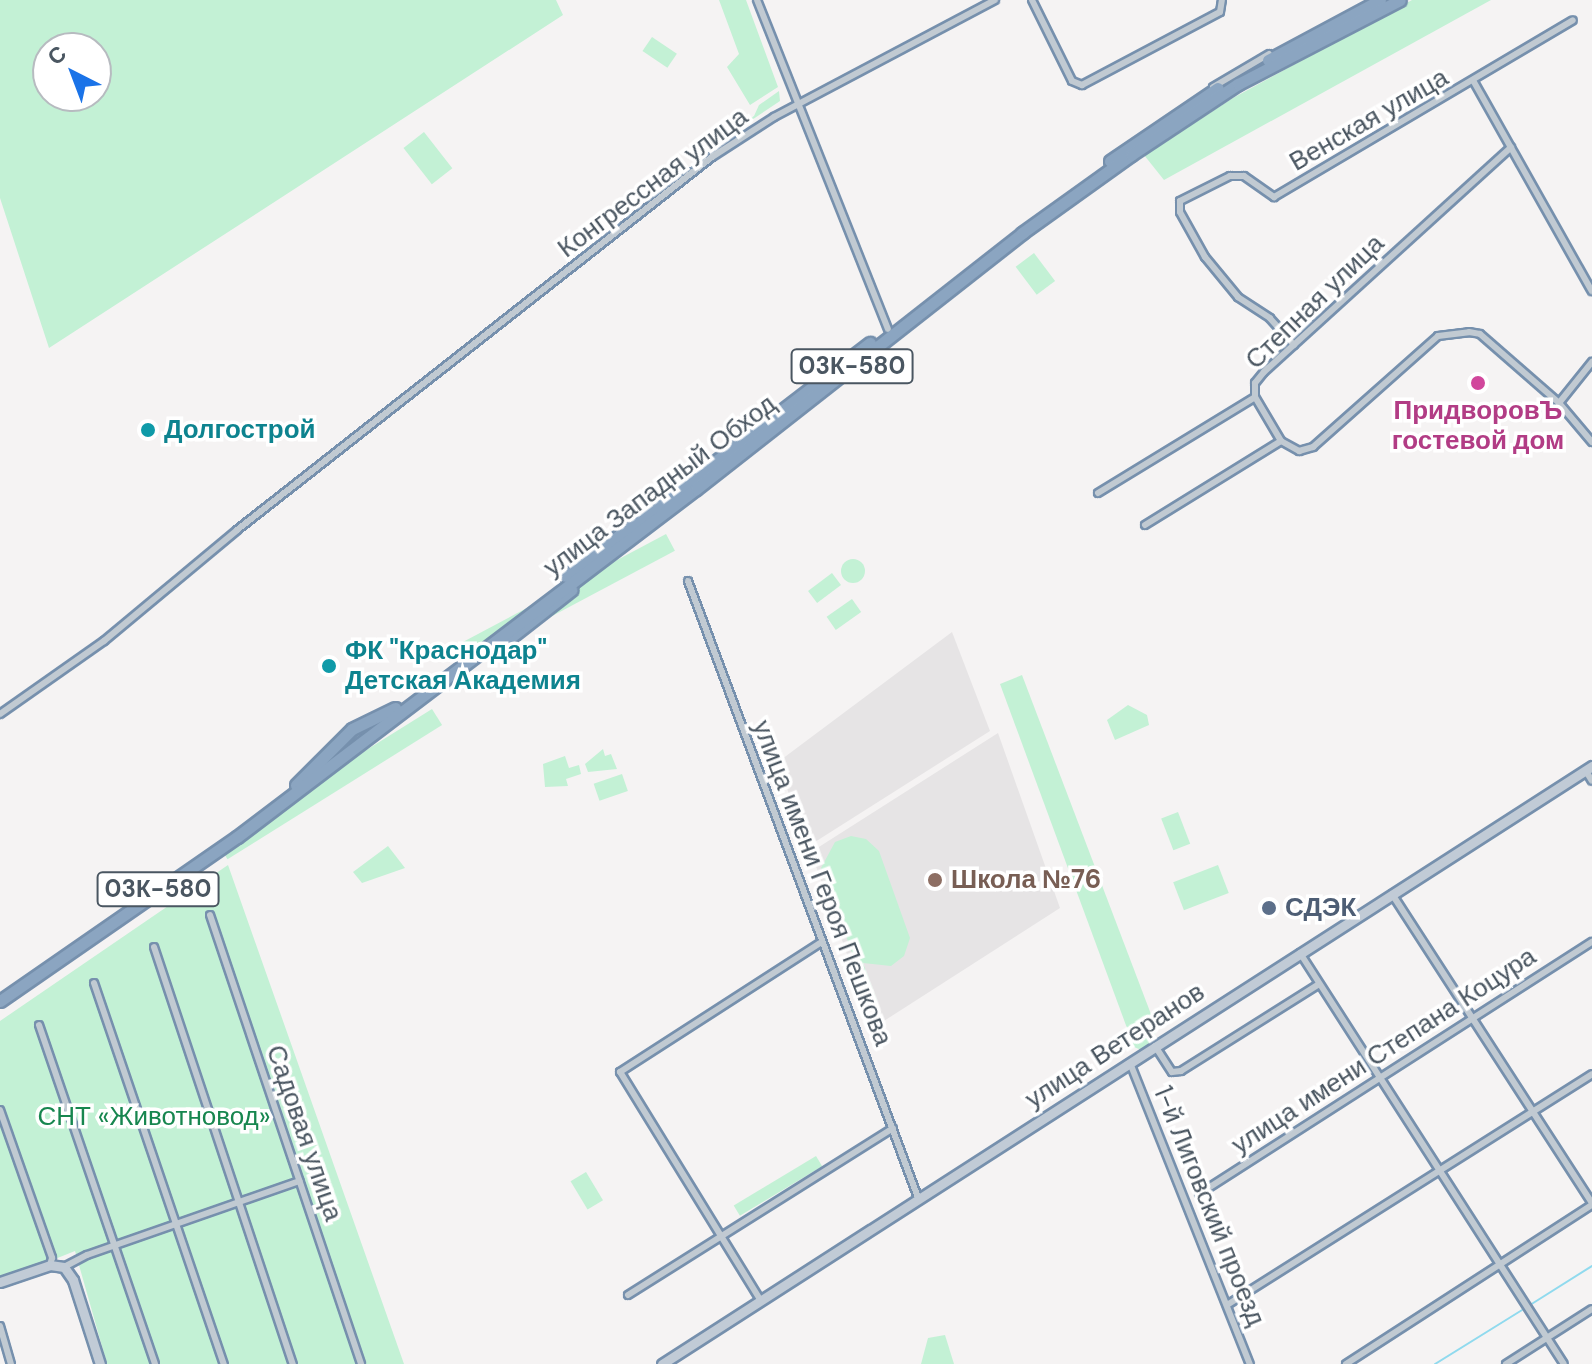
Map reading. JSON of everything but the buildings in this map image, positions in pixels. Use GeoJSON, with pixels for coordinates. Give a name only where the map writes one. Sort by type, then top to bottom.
{"type":"FeatureCollection","features":[{"type":"Feature","properties":{"kind":"highway","name":"улица Западный Обход"},"geometry":{"type":"LineString","coordinates":[[0,994],[149,895],[888,329],[1175,115],[1380,0]]}},
{"type":"Feature","properties":{"kind":"highway","name":"улица Западный Обход"},"geometry":{"type":"LineString","coordinates":[[0,1001],[237,837],[619,547],[1022,233],[1131,155],[1238,84],[1400,0]]}},
{"type":"Feature","properties":{"kind":"street"},"geometry":{"type":"LineString","coordinates":[[757,0],[795,105],[888,329]]}},
{"type":"Feature","properties":{"kind":"street","name":"Конгрессная улица"},"geometry":{"type":"LineString","coordinates":[[0,714],[104,641],[712,157],[795,105],[995,0]]}},
{"type":"Feature","properties":{"kind":"street"},"geometry":{"type":"LineString","coordinates":[[1032,0],[1072,81],[1082,85],[1220,12],[1222,0]]}},
{"type":"Feature","properties":{"kind":"street"},"geometry":{"type":"LineString","coordinates":[[1175,115],[1252,64],[1371,0]]}},
{"type":"Feature","properties":{"kind":"street","name":"Венская улица"},"geometry":{"type":"LineString","coordinates":[[1294,345],[1270,318],[1238,297],[1205,257],[1180,212],[1180,201],[1230,176],[1244,176],[1274,197],[1474,82],[1573,20]]}},
{"type":"Feature","properties":{"kind":"street"},"geometry":{"type":"LineString","coordinates":[[1474,82],[1592,291]]}},
{"type":"Feature","properties":{"kind":"street","name":"Степная улица"},"geometry":{"type":"LineString","coordinates":[[1098,493],[1255,397],[1255,383],[1511,147]]}},
{"type":"Feature","properties":{"kind":"street"},"geometry":{"type":"LineString","coordinates":[[1255,397],[1281,441],[1299,451],[1313,447],[1438,336],[1480,334],[1559,403],[1592,442]]}},
{"type":"Feature","properties":{"kind":"street"},"geometry":{"type":"LineString","coordinates":[[1559,403],[1592,362]]}},
{"type":"Feature","properties":{"kind":"street"},"geometry":{"type":"LineString","coordinates":[[1145,525],[1281,441]]}},
{"type":"Feature","properties":{"kind":"street","name":"улица имени Героя Пешкова"},"geometry":{"type":"LineString","coordinates":[[688,581],[820,943],[919,1200]]}},
{"type":"Feature","properties":{"kind":"street","name":"улица Ветеранов"},"geometry":{"type":"LineString","coordinates":[[662,1364],[1300,954],[1591,773]]}},
{"type":"Feature","properties":{"kind":"street"},"geometry":{"type":"LineString","coordinates":[[1346,1364],[1592,1204],[1393,896]]}},
{"type":"Feature","properties":{"kind":"street","name":"Садовая улица"},"geometry":{"type":"LineString","coordinates":[[210,915],[361,1364]]}},
{"type":"Feature","properties":{"kind":"street","name":"улица имени Степана Коцура"},"geometry":{"type":"LineString","coordinates":[[1199,1194],[1378,1075],[1592,942]]}},
{"type":"Feature","properties":{"kind":"street"},"geometry":{"type":"LineString","coordinates":[[761,1301],[620,1072],[820,943]]}},
{"type":"Feature","properties":{"kind":"street"},"geometry":{"type":"LineString","coordinates":[[154,947],[293,1364]]}},
{"type":"Feature","properties":{"kind":"street"},"geometry":{"type":"LineString","coordinates":[[1300,954],[1564,1364]]}},
{"type":"Feature","properties":{"kind":"street"},"geometry":{"type":"LineString","coordinates":[[94,983],[224,1364]]}},
{"type":"Feature","properties":{"kind":"street"},"geometry":{"type":"LineString","coordinates":[[1157,1048],[1172,1072],[1181,1071],[1319,984]]}},
{"type":"Feature","properties":{"kind":"street"},"geometry":{"type":"LineString","coordinates":[[39,1025],[155,1364]]}},
{"type":"Feature","properties":{"kind":"street","name":"улица Ветеранов"},"geometry":{"type":"LineString","coordinates":[[668,1364],[1131,1064]]}},
{"type":"Feature","properties":{"kind":"street","name":"1-й Лиговский проезд"},"geometry":{"type":"LineString","coordinates":[[1131,1064],[1250,1364]]}},
{"type":"Feature","properties":{"kind":"street"},"geometry":{"type":"LineString","coordinates":[[1227,1305],[1592,1074]]}},
{"type":"Feature","properties":{"kind":"street"},"geometry":{"type":"LineString","coordinates":[[0,1110],[52,1258],[50,1265]]}},
{"type":"Feature","properties":{"kind":"street"},"geometry":{"type":"LineString","coordinates":[[628,1295],[893,1128]]}},
{"type":"Feature","properties":{"kind":"street"},"geometry":{"type":"LineString","coordinates":[[0,1282],[50,1265],[64,1267],[115,1244],[299,1181]]}},
{"type":"Feature","properties":{"kind":"street"},"geometry":{"type":"LineString","coordinates":[[64,1267],[73,1280],[100,1364]]}},
{"type":"Feature","properties":{"kind":"street"},"geometry":{"type":"LineString","coordinates":[[1506,1364],[1592,1309]]}},
{"type":"Feature","properties":{"kind":"street"},"geometry":{"type":"LineString","coordinates":[[0,1326],[11,1364]]}},
{"type":"Feature","properties":{"kind":"shaded area"},"geometry":{"type":"Polygon","coordinates":[[[952,632],[990,731],[807,847],[778,762],[952,632]]]}},
{"type":"Feature","properties":{"kind":"shaded area","name":"Школа №76"},"geometry":{"type":"Polygon","coordinates":[[[998,733],[1060,908],[873,1028],[811,852],[998,733]]]}},
{"type":"Feature","properties":{"kind":"green space"},"geometry":{"type":"Polygon","coordinates":[[[0,0],[556,0],[563,15],[49,348],[0,198],[0,0]]]}},
{"type":"Feature","properties":{"kind":"green space"},"geometry":{"type":"Polygon","coordinates":[[[719,0],[746,0],[778,87],[750,105],[727,67],[739,54],[719,0]]]}},
{"type":"Feature","properties":{"kind":"green space"},"geometry":{"type":"Polygon","coordinates":[[[1412,0],[1491,0],[1164,180],[1144,155],[1233,98],[1412,0]]]}},
{"type":"Feature","properties":{"kind":"green space"},"geometry":{"type":"Polygon","coordinates":[[[652,37],[677,54],[667,68],[642,51],[652,37]]]}},
{"type":"Feature","properties":{"kind":"green space"},"geometry":{"type":"Polygon","coordinates":[[[779,91],[780,101],[710,148],[708,146],[754,116],[759,105],[779,91]]]}},
{"type":"Feature","properties":{"kind":"green space"},"geometry":{"type":"Polygon","coordinates":[[[424,132],[452,168],[432,184],[404,148],[424,132]]]}},
{"type":"Feature","properties":{"kind":"green space"},"geometry":{"type":"Polygon","coordinates":[[[1034,253],[1055,281],[1037,295],[1016,267],[1034,253]]]}},
{"type":"Feature","properties":{"kind":"green space"},"geometry":{"type":"Polygon","coordinates":[[[666,534],[675,551],[458,666],[449,649],[666,534]]]}},
{"type":"Feature","properties":{"kind":"green space"},"geometry":{"type":"Polygon","coordinates":[[[853,559],[862,562],[865,571],[862,580],[853,583],[844,580],[841,571],[844,562],[853,559]]]}},
{"type":"Feature","properties":{"kind":"green space"},"geometry":{"type":"Polygon","coordinates":[[[832,573],[841,585],[817,603],[808,591],[832,573]]]}},
{"type":"Feature","properties":{"kind":"green space"},"geometry":{"type":"Polygon","coordinates":[[[852,599],[861,612],[836,630],[827,617],[852,599]]]}},
{"type":"Feature","properties":{"kind":"green space"},"geometry":{"type":"Polygon","coordinates":[[[1022,675],[1157,1030],[1146,1052],[1134,1047],[1000,684],[1022,675]]]}},
{"type":"Feature","properties":{"kind":"green space"},"geometry":{"type":"Polygon","coordinates":[[[1128,705],[1147,715],[1149,725],[1115,740],[1107,720],[1128,705]]]}},
{"type":"Feature","properties":{"kind":"green space"},"geometry":{"type":"Polygon","coordinates":[[[432,709],[442,725],[228,859],[217,843],[432,709]]]}},
{"type":"Feature","properties":{"kind":"green space"},"geometry":{"type":"Polygon","coordinates":[[[603,749],[605,756],[611,754],[617,769],[588,772],[585,764],[603,749]]]}},
{"type":"Feature","properties":{"kind":"green space"},"geometry":{"type":"Polygon","coordinates":[[[565,756],[569,768],[579,765],[581,774],[566,779],[568,786],[545,787],[543,764],[565,756]]]}},
{"type":"Feature","properties":{"kind":"green space"},"geometry":{"type":"Polygon","coordinates":[[[622,774],[628,791],[599,801],[594,784],[622,774]]]}},
{"type":"Feature","properties":{"kind":"green space"},"geometry":{"type":"Polygon","coordinates":[[[1178,812],[1190,844],[1173,850],[1161,818],[1178,812]]]}},
{"type":"Feature","properties":{"kind":"green space"},"geometry":{"type":"Polygon","coordinates":[[[851,836],[866,839],[879,851],[910,938],[904,956],[891,966],[863,963],[877,1001],[871,1004],[821,868],[835,842],[851,836]]]}},
{"type":"Feature","properties":{"kind":"green space"},"geometry":{"type":"Polygon","coordinates":[[[388,846],[405,868],[362,883],[353,872],[388,846]]]}},
{"type":"Feature","properties":{"kind":"green space","name":"СНТ «Животновод»"},"geometry":{"type":"Polygon","coordinates":[[[228,865],[404,1364],[107,1364],[75,1251],[0,1281],[0,1021],[228,865]]]}},
{"type":"Feature","properties":{"kind":"green space"},"geometry":{"type":"Polygon","coordinates":[[[1218,865],[1229,893],[1184,910],[1173,882],[1218,865]]]}},
{"type":"Feature","properties":{"kind":"green space"},"geometry":{"type":"Polygon","coordinates":[[[816,1156],[822,1166],[740,1216],[734,1205],[816,1156]]]}},
{"type":"Feature","properties":{"kind":"green space"},"geometry":{"type":"Polygon","coordinates":[[[586,1172],[603,1200],[588,1210],[571,1181],[586,1172]]]}},
{"type":"Feature","properties":{"kind":"green space"},"geometry":{"type":"Polygon","coordinates":[[[945,1335],[954,1364],[921,1364],[928,1338],[945,1335]]]}},
{"type":"Feature","properties":{"kind":"waterway"},"geometry":{"type":"LineString","coordinates":[[1530,1305],[1592,1266]]}},
{"type":"Feature","properties":{"kind":"waterway"},"geometry":{"type":"LineString","coordinates":[[1435,1364],[1522,1310]]}},
{"type":"Feature","properties":{"kind":"place","name":"ПридворовЪ гостевой дом"},"geometry":{"type":"Point","coordinates":[1478,383]}},
{"type":"Feature","properties":{"kind":"place","name":"Долгострой"},"geometry":{"type":"Point","coordinates":[148,430]}},
{"type":"Feature","properties":{"kind":"place","name":"ФК \"Краснодар\" Детская Академия"},"geometry":{"type":"Point","coordinates":[329,666]}},
{"type":"Feature","properties":{"kind":"place","name":"Школа №76"},"geometry":{"type":"Point","coordinates":[935,880]}},
{"type":"Feature","properties":{"kind":"place","name":"СДЭК"},"geometry":{"type":"Point","coordinates":[1269,908]}}]}
